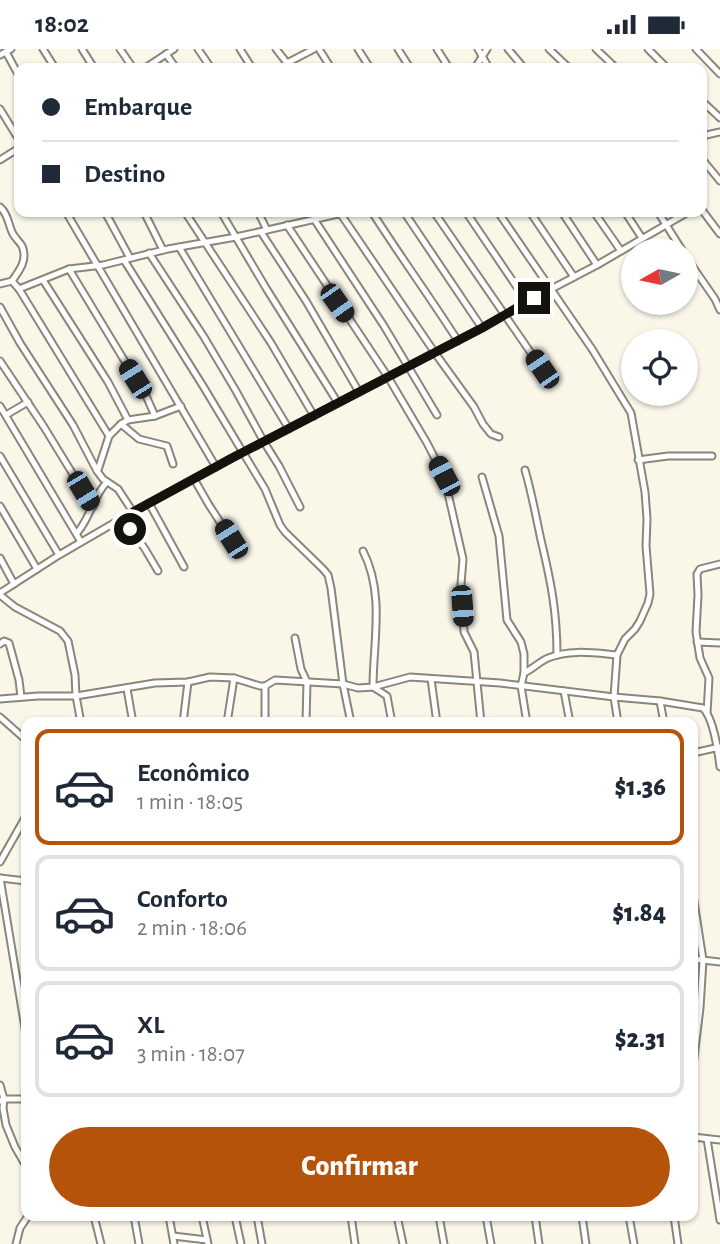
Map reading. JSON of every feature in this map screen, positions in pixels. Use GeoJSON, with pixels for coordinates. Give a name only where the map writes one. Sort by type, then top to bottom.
{"type":"FeatureCollection","features":[{"type":"Feature","properties":{"kind":"street"},"geometry":{"type":"LineString","coordinates":[[152,63],[174,49]]}},
{"type":"Feature","properties":{"kind":"street"},"geometry":{"type":"LineString","coordinates":[[276,49],[287,63]]}},
{"type":"Feature","properties":{"kind":"street"},"geometry":{"type":"LineString","coordinates":[[293,63],[314,49]]}},
{"type":"Feature","properties":{"kind":"street"},"geometry":{"type":"LineString","coordinates":[[478,49],[486,63]]}},
{"type":"Feature","properties":{"kind":"street"},"geometry":{"type":"LineString","coordinates":[[478,63],[486,49]]}},
{"type":"Feature","properties":{"kind":"street"},"geometry":{"type":"LineString","coordinates":[[508,49],[520,63]]}},
{"type":"Feature","properties":{"kind":"street"},"geometry":{"type":"LineString","coordinates":[[550,49],[564,63]]}},
{"type":"Feature","properties":{"kind":"street"},"geometry":{"type":"LineString","coordinates":[[596,49],[611,63]]}},
{"type":"Feature","properties":{"kind":"street"},"geometry":{"type":"LineString","coordinates":[[648,49],[662,63]]}},
{"type":"Feature","properties":{"kind":"street"},"geometry":{"type":"LineString","coordinates":[[696,49],[720,74]]}},
{"type":"Feature","properties":{"kind":"street"},"geometry":{"type":"LineString","coordinates":[[5,52],[14,67]]}},
{"type":"Feature","properties":{"kind":"street"},"geometry":{"type":"LineString","coordinates":[[166,54],[172,63]]}},
{"type":"Feature","properties":{"kind":"street"},"geometry":{"type":"LineString","coordinates":[[707,106],[720,118]]}},
{"type":"Feature","properties":{"kind":"street"},"geometry":{"type":"LineString","coordinates":[[0,109],[14,132]]}},
{"type":"Feature","properties":{"kind":"street"},"geometry":{"type":"LineString","coordinates":[[707,165],[720,181]]}},
{"type":"Feature","properties":{"kind":"street"},"geometry":{"type":"LineString","coordinates":[[0,207],[23,251],[23,263],[12,281],[0,284]]}},
{"type":"Feature","properties":{"kind":"street"},"geometry":{"type":"LineString","coordinates":[[707,216],[720,233]]}},
{"type":"Feature","properties":{"kind":"street"},"geometry":{"type":"LineString","coordinates":[[69,217],[216,467]]}},
{"type":"Feature","properties":{"kind":"street"},"geometry":{"type":"LineString","coordinates":[[108,217],[127,259],[265,489],[280,525],[328,575],[350,717]]}},
{"type":"Feature","properties":{"kind":"street"},"geometry":{"type":"LineString","coordinates":[[146,217],[163,250]]}},
{"type":"Feature","properties":{"kind":"street"},"geometry":{"type":"LineString","coordinates":[[188,217],[271,343],[314,416]]}},
{"type":"Feature","properties":{"kind":"street"},"geometry":{"type":"LineString","coordinates":[[224,217],[338,403]]}},
{"type":"Feature","properties":{"kind":"street"},"geometry":{"type":"LineString","coordinates":[[260,217],[264,231],[359,393]]}},
{"type":"Feature","properties":{"kind":"street"},"geometry":{"type":"LineString","coordinates":[[308,217],[409,366],[437,415]]}},
{"type":"Feature","properties":{"kind":"street"},"geometry":{"type":"LineString","coordinates":[[19,289],[69,269],[323,217]]}},
{"type":"Feature","properties":{"kind":"street"},"geometry":{"type":"LineString","coordinates":[[347,217],[435,353],[474,407],[482,424],[491,434],[499,437]]}},
{"type":"Feature","properties":{"kind":"street"},"geometry":{"type":"LineString","coordinates":[[375,217],[458,341]]}},
{"type":"Feature","properties":{"kind":"street"},"geometry":{"type":"LineString","coordinates":[[407,217],[482,328]]}},
{"type":"Feature","properties":{"kind":"street"},"geometry":{"type":"LineString","coordinates":[[437,217],[542,369]]}},
{"type":"Feature","properties":{"kind":"street"},"geometry":{"type":"LineString","coordinates":[[469,217],[527,302]]}},
{"type":"Feature","properties":{"kind":"street"},"geometry":{"type":"LineString","coordinates":[[501,217],[592,349],[631,413],[645,492],[650,594],[640,621],[625,639],[617,655],[614,697],[617,717]]}},
{"type":"Feature","properties":{"kind":"street"},"geometry":{"type":"LineString","coordinates":[[533,217],[574,277]]}},
{"type":"Feature","properties":{"kind":"street"},"geometry":{"type":"LineString","coordinates":[[565,217],[597,265]]}},
{"type":"Feature","properties":{"kind":"street"},"geometry":{"type":"LineString","coordinates":[[80,717],[68,641],[60,631],[15,607],[0,594],[59,555],[149,503],[458,341],[621,251],[597,217]]}},
{"type":"Feature","properties":{"kind":"street"},"geometry":{"type":"LineString","coordinates":[[628,217],[642,237],[679,217]]}},
{"type":"Feature","properties":{"kind":"street"},"geometry":{"type":"LineString","coordinates":[[662,217],[675,238]]}},
{"type":"Feature","properties":{"kind":"street"},"geometry":{"type":"LineString","coordinates":[[287,225],[388,377],[428,443],[444,476],[463,559],[461,584],[464,632],[474,652],[480,717]]}},
{"type":"Feature","properties":{"kind":"street"},"geometry":{"type":"LineString","coordinates":[[179,247],[289,429]]}},
{"type":"Feature","properties":{"kind":"street"},"geometry":{"type":"LineString","coordinates":[[149,253],[236,391],[300,507]]}},
{"type":"Feature","properties":{"kind":"street"},"geometry":{"type":"LineString","coordinates":[[69,269],[147,398],[155,416]]}},
{"type":"Feature","properties":{"kind":"street"},"geometry":{"type":"LineString","coordinates":[[698,274],[720,310]]}},
{"type":"Feature","properties":{"kind":"street"},"geometry":{"type":"LineString","coordinates":[[43,280],[108,382],[128,420]]}},
{"type":"Feature","properties":{"kind":"street"},"geometry":{"type":"LineString","coordinates":[[12,281],[110,436]]}},
{"type":"Feature","properties":{"kind":"street"},"geometry":{"type":"LineString","coordinates":[[0,307],[73,425],[97,471],[118,489],[133,512]]}},
{"type":"Feature","properties":{"kind":"street"},"geometry":{"type":"LineString","coordinates":[[0,361],[93,507]]}},
{"type":"Feature","properties":{"kind":"street"},"geometry":{"type":"LineString","coordinates":[[6,415],[28,402]]}},
{"type":"Feature","properties":{"kind":"street"},"geometry":{"type":"LineString","coordinates":[[0,406],[81,542]]}},
{"type":"Feature","properties":{"kind":"street"},"geometry":{"type":"LineString","coordinates":[[97,471],[110,436],[121,424],[128,420],[155,416],[181,406]]}},
{"type":"Feature","properties":{"kind":"street"},"geometry":{"type":"LineString","coordinates":[[121,424],[139,439],[167,446],[173,464]]}},
{"type":"Feature","properties":{"kind":"street"},"geometry":{"type":"LineString","coordinates":[[0,456],[59,555]]}},
{"type":"Feature","properties":{"kind":"street"},"geometry":{"type":"LineString","coordinates":[[638,460],[668,456],[712,456]]}},
{"type":"Feature","properties":{"kind":"street"},"geometry":{"type":"LineString","coordinates":[[525,470],[555,604],[557,655]]}},
{"type":"Feature","properties":{"kind":"street"},"geometry":{"type":"LineString","coordinates":[[482,477],[499,536],[507,619],[521,642],[524,655],[521,686],[526,717]]}},
{"type":"Feature","properties":{"kind":"street"},"geometry":{"type":"LineString","coordinates":[[194,479],[231,539]]}},
{"type":"Feature","properties":{"kind":"street"},"geometry":{"type":"LineString","coordinates":[[77,533],[88,519],[100,491],[107,482]]}},
{"type":"Feature","properties":{"kind":"street"},"geometry":{"type":"LineString","coordinates":[[149,503],[184,567]]}},
{"type":"Feature","properties":{"kind":"street"},"geometry":{"type":"LineString","coordinates":[[0,506],[37,569]]}},
{"type":"Feature","properties":{"kind":"street"},"geometry":{"type":"LineString","coordinates":[[123,518],[158,571]]}},
{"type":"Feature","properties":{"kind":"street"},"geometry":{"type":"LineString","coordinates":[[363,551],[369,562],[377,611],[373,687]]}},
{"type":"Feature","properties":{"kind":"street"},"geometry":{"type":"LineString","coordinates":[[0,558],[14,584]]}},
{"type":"Feature","properties":{"kind":"street"},"geometry":{"type":"LineString","coordinates":[[720,564],[698,571],[697,642],[700,658],[709,678],[707,713],[719,747],[720,767]]}},
{"type":"Feature","properties":{"kind":"street"},"geometry":{"type":"LineString","coordinates":[[295,638],[301,669],[307,682],[306,717]]}},
{"type":"Feature","properties":{"kind":"street"},"geometry":{"type":"LineString","coordinates":[[697,642],[720,643]]}},
{"type":"Feature","properties":{"kind":"street"},"geometry":{"type":"LineString","coordinates":[[0,644],[9,643],[21,697]]}},
{"type":"Feature","properties":{"kind":"street"},"geometry":{"type":"LineString","coordinates":[[524,673],[545,659],[557,655],[575,652],[617,655]]}},
{"type":"Feature","properties":{"kind":"street"},"geometry":{"type":"LineString","coordinates":[[0,699],[76,696],[210,677],[234,678],[265,686],[275,680],[343,684],[358,688],[373,687],[410,677],[660,701],[702,708],[707,713]]}},
{"type":"Feature","properties":{"kind":"street"},"geometry":{"type":"LineString","coordinates":[[227,717],[234,678]]}},
{"type":"Feature","properties":{"kind":"street"},"geometry":{"type":"LineString","coordinates":[[431,679],[436,717]]}},
{"type":"Feature","properties":{"kind":"street"},"geometry":{"type":"LineString","coordinates":[[184,717],[188,682]]}},
{"type":"Feature","properties":{"kind":"street"},"geometry":{"type":"LineString","coordinates":[[265,686],[265,717]]}},
{"type":"Feature","properties":{"kind":"street"},"geometry":{"type":"LineString","coordinates":[[373,687],[387,696],[391,717]]}},
{"type":"Feature","properties":{"kind":"street"},"geometry":{"type":"LineString","coordinates":[[127,688],[132,717]]}},
{"type":"Feature","properties":{"kind":"street"},"geometry":{"type":"LineString","coordinates":[[564,691],[569,717]]}},
{"type":"Feature","properties":{"kind":"street"},"geometry":{"type":"LineString","coordinates":[[660,701],[663,717]]}},
{"type":"Feature","properties":{"kind":"street"},"geometry":{"type":"LineString","coordinates":[[0,717],[21,736]]}},
{"type":"Feature","properties":{"kind":"street"},"geometry":{"type":"LineString","coordinates":[[698,752],[719,747]]}},
{"type":"Feature","properties":{"kind":"street"},"geometry":{"type":"LineString","coordinates":[[0,862],[21,825]]}},
{"type":"Feature","properties":{"kind":"street"},"geometry":{"type":"LineString","coordinates":[[21,880],[0,878],[21,1004]]}},
{"type":"Feature","properties":{"kind":"street"},"geometry":{"type":"LineString","coordinates":[[698,928],[703,960],[698,1025]]}},
{"type":"Feature","properties":{"kind":"street"},"geometry":{"type":"LineString","coordinates":[[698,960],[720,962]]}},
{"type":"Feature","properties":{"kind":"street"},"geometry":{"type":"LineString","coordinates":[[0,1085],[6,1125],[21,1157]]}},
{"type":"Feature","properties":{"kind":"street"},"geometry":{"type":"LineString","coordinates":[[2,1096],[21,1098]]}},
{"type":"Feature","properties":{"kind":"street"},"geometry":{"type":"LineString","coordinates":[[698,1138],[720,1140]]}},
{"type":"Feature","properties":{"kind":"street"},"geometry":{"type":"LineString","coordinates":[[707,1139],[720,1220]]}},
{"type":"Feature","properties":{"kind":"street"},"geometry":{"type":"LineString","coordinates":[[16,1244],[24,1221]]}},
{"type":"Feature","properties":{"kind":"street"},"geometry":{"type":"LineString","coordinates":[[95,1221],[102,1244]]}},
{"type":"Feature","properties":{"kind":"street"},"geometry":{"type":"LineString","coordinates":[[135,1221],[139,1244]]}},
{"type":"Feature","properties":{"kind":"street"},"geometry":{"type":"LineString","coordinates":[[170,1221],[174,1244]]}},
{"type":"Feature","properties":{"kind":"street"},"geometry":{"type":"LineString","coordinates":[[173,1236],[207,1242],[203,1221]]}},
{"type":"Feature","properties":{"kind":"street"},"geometry":{"type":"LineString","coordinates":[[236,1221],[241,1244]]}},
{"type":"Feature","properties":{"kind":"street"},"geometry":{"type":"LineString","coordinates":[[258,1221],[262,1244]]}},
{"type":"Feature","properties":{"kind":"street"},"geometry":{"type":"LineString","coordinates":[[352,1221],[355,1244]]}},
{"type":"Feature","properties":{"kind":"street"},"geometry":{"type":"LineString","coordinates":[[398,1221],[403,1244]]}},
{"type":"Feature","properties":{"kind":"street"},"geometry":{"type":"LineString","coordinates":[[440,1221],[444,1244]]}},
{"type":"Feature","properties":{"kind":"street"},"geometry":{"type":"LineString","coordinates":[[487,1221],[491,1244]]}},
{"type":"Feature","properties":{"kind":"street"},"geometry":{"type":"LineString","coordinates":[[536,1221],[539,1244]]}},
{"type":"Feature","properties":{"kind":"street"},"geometry":{"type":"LineString","coordinates":[[583,1221],[586,1244]]}},
{"type":"Feature","properties":{"kind":"street"},"geometry":{"type":"LineString","coordinates":[[630,1221],[634,1244]]}},
{"type":"Feature","properties":{"kind":"street"},"geometry":{"type":"LineString","coordinates":[[675,1221],[678,1244]]}},
{"type":"Feature","properties":{"kind":"route"},"geometry":{"type":"LineString","coordinates":[[130,529],[123,518],[133,512],[534,298]]}}]}
